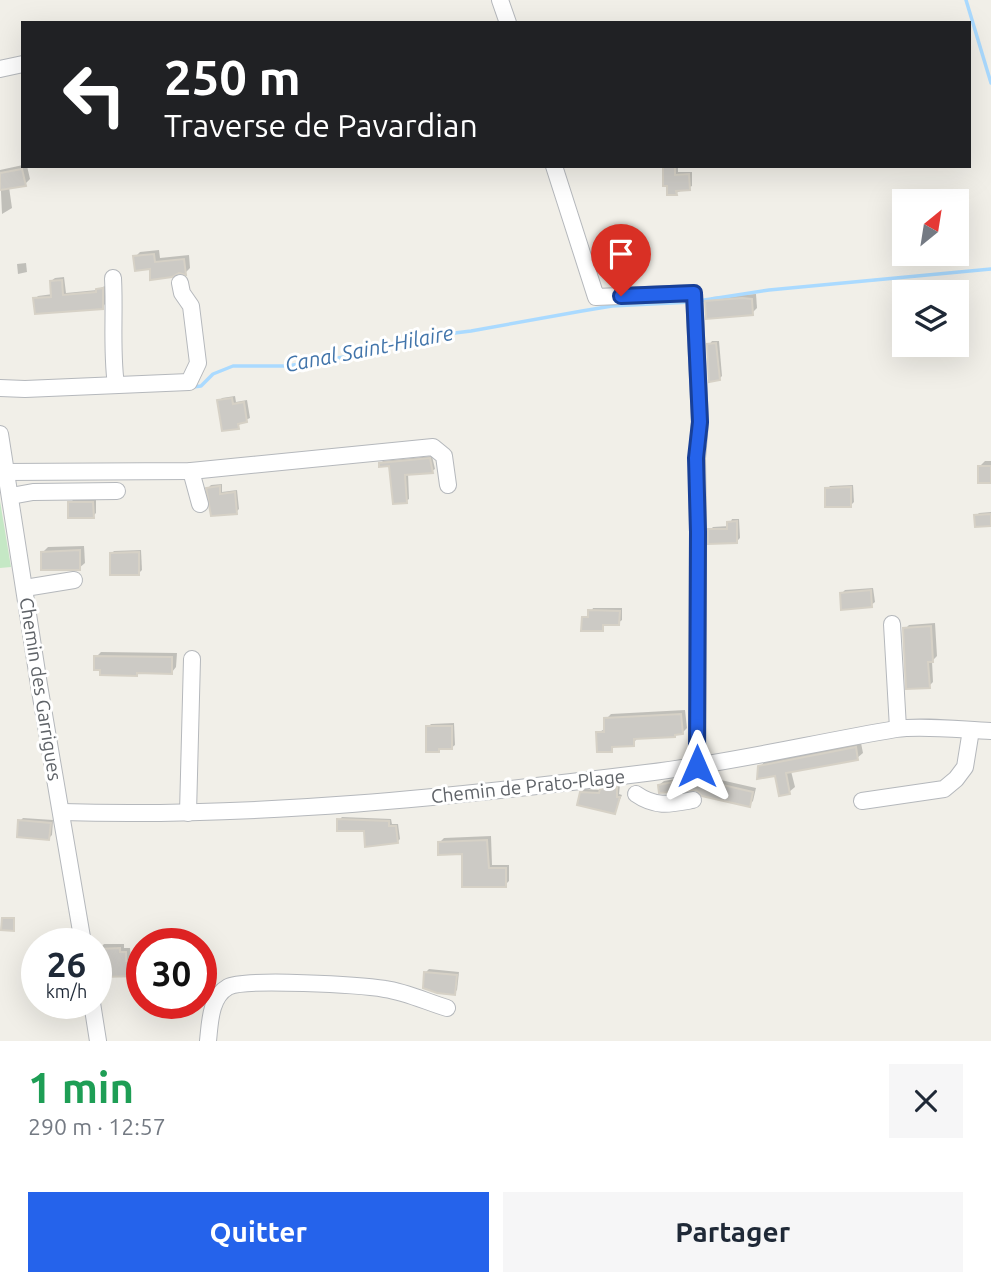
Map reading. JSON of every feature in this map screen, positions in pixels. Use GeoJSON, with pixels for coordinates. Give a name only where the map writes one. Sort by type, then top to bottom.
{"type":"FeatureCollection","features":[{"type":"Feature","properties":{"kind":"street"},"geometry":{"type":"LineString","coordinates":[[500,0],[507,21]]}},
{"type":"Feature","properties":{"kind":"street"},"geometry":{"type":"LineString","coordinates":[[0,69],[21,65]]}},
{"type":"Feature","properties":{"kind":"street"},"geometry":{"type":"LineString","coordinates":[[555,168],[596,297],[694,293],[700,422],[696,458],[697,766]]}},
{"type":"Feature","properties":{"kind":"street"},"geometry":{"type":"LineString","coordinates":[[113,278],[115,321],[112,360],[116,385]]}},
{"type":"Feature","properties":{"kind":"street"},"geometry":{"type":"LineString","coordinates":[[0,388],[189,382],[198,363],[191,306],[181,293],[180,283]]}},
{"type":"Feature","properties":{"kind":"street","name":"Chemin des Garrigues"},"geometry":{"type":"LineString","coordinates":[[0,434],[81,928]]}},
{"type":"Feature","properties":{"kind":"street"},"geometry":{"type":"LineString","coordinates":[[5,471],[191,471],[433,447],[444,456],[448,485]]}},
{"type":"Feature","properties":{"kind":"street"},"geometry":{"type":"LineString","coordinates":[[191,471],[200,504]]}},
{"type":"Feature","properties":{"kind":"street"},"geometry":{"type":"LineString","coordinates":[[10,496],[33,492],[117,491]]}},
{"type":"Feature","properties":{"kind":"street"},"geometry":{"type":"LineString","coordinates":[[25,588],[74,580]]}},
{"type":"Feature","properties":{"kind":"street"},"geometry":{"type":"LineString","coordinates":[[892,624],[898,728]]}},
{"type":"Feature","properties":{"kind":"street"},"geometry":{"type":"LineString","coordinates":[[188,813],[192,659]]}},
{"type":"Feature","properties":{"kind":"street","name":"Chemin de Prato-Plage"},"geometry":{"type":"LineString","coordinates":[[62,812],[146,815],[426,798],[697,766],[898,728],[991,731]]}},
{"type":"Feature","properties":{"kind":"street"},"geometry":{"type":"LineString","coordinates":[[862,801],[944,789],[965,767],[971,730]]}},
{"type":"Feature","properties":{"kind":"street"},"geometry":{"type":"LineString","coordinates":[[636,794],[648,802],[666,805],[693,800]]}},
{"type":"Feature","properties":{"kind":"street"},"geometry":{"type":"LineString","coordinates":[[208,1041],[216,999],[229,987],[257,983],[386,989],[447,1008]]}},
{"type":"Feature","properties":{"kind":"street"},"geometry":{"type":"LineString","coordinates":[[95,1019],[98,1041]]}},
{"type":"Feature","properties":{"kind":"green space"},"geometry":{"type":"Polygon","coordinates":[[[0,501],[11,567],[0,568],[0,501]]]}},
{"type":"Feature","properties":{"kind":"building"},"geometry":{"type":"Polygon","coordinates":[[[663,168],[675,168],[675,175],[689,174],[690,190],[676,191],[677,195],[667,195],[667,186],[663,186],[663,168]]]}},
{"type":"Feature","properties":{"kind":"building"},"geometry":{"type":"Polygon","coordinates":[[[22,169],[26,186],[0,190],[0,173],[22,169]]]}},
{"type":"Feature","properties":{"kind":"building"},"geometry":{"type":"Polygon","coordinates":[[[154,254],[155,262],[184,259],[186,275],[179,273],[172,277],[150,280],[150,269],[135,271],[133,256],[154,254]]]}},
{"type":"Feature","properties":{"kind":"building"},"geometry":{"type":"Polygon","coordinates":[[[62,280],[63,295],[96,292],[96,289],[103,288],[103,309],[35,314],[33,298],[51,297],[50,281],[62,280]]]}},
{"type":"Feature","properties":{"kind":"building"},"geometry":{"type":"Polygon","coordinates":[[[752,299],[753,315],[706,319],[705,301],[752,299]]]}},
{"type":"Feature","properties":{"kind":"building"},"geometry":{"type":"Polygon","coordinates":[[[716,343],[720,380],[709,382],[707,344],[716,343]]]}},
{"type":"Feature","properties":{"kind":"building"},"geometry":{"type":"Polygon","coordinates":[[[232,398],[233,404],[244,402],[247,422],[238,424],[239,429],[222,431],[217,400],[232,398]]]}},
{"type":"Feature","properties":{"kind":"building"},"geometry":{"type":"Polygon","coordinates":[[[430,458],[433,473],[405,475],[407,503],[393,504],[389,466],[379,467],[379,463],[430,458]]]}},
{"type":"Feature","properties":{"kind":"building"},"geometry":{"type":"Polygon","coordinates":[[[978,466],[991,466],[991,483],[978,483],[978,466]]]}},
{"type":"Feature","properties":{"kind":"building"},"geometry":{"type":"Polygon","coordinates":[[[220,486],[220,494],[235,492],[237,514],[211,516],[206,488],[220,486]]]}},
{"type":"Feature","properties":{"kind":"building"},"geometry":{"type":"Polygon","coordinates":[[[851,487],[851,507],[825,507],[825,488],[851,487]]]}},
{"type":"Feature","properties":{"kind":"building"},"geometry":{"type":"Polygon","coordinates":[[[68,502],[93,502],[94,518],[68,518],[68,502]]]}},
{"type":"Feature","properties":{"kind":"building"},"geometry":{"type":"Polygon","coordinates":[[[991,514],[991,526],[975,527],[974,515],[991,514]]]}},
{"type":"Feature","properties":{"kind":"building"},"geometry":{"type":"Polygon","coordinates":[[[737,521],[737,543],[708,544],[708,529],[727,529],[727,522],[737,521]]]}},
{"type":"Feature","properties":{"kind":"building"},"geometry":{"type":"Polygon","coordinates":[[[80,550],[80,570],[41,570],[41,552],[80,550]]]}},
{"type":"Feature","properties":{"kind":"building"},"geometry":{"type":"Polygon","coordinates":[[[139,552],[139,575],[110,575],[110,553],[139,552]]]}},
{"type":"Feature","properties":{"kind":"building"},"geometry":{"type":"Polygon","coordinates":[[[871,590],[872,607],[841,610],[840,593],[871,590]]]}},
{"type":"Feature","properties":{"kind":"building"},"geometry":{"type":"Polygon","coordinates":[[[588,610],[620,611],[619,625],[603,625],[603,631],[581,631],[582,617],[588,617],[588,610]]]}},
{"type":"Feature","properties":{"kind":"building"},"geometry":{"type":"Polygon","coordinates":[[[931,626],[933,662],[928,662],[930,688],[906,689],[903,628],[931,626]]]}},
{"type":"Feature","properties":{"kind":"building"},"geometry":{"type":"Polygon","coordinates":[[[94,656],[172,657],[172,674],[100,675],[100,670],[94,670],[94,656]]]}},
{"type":"Feature","properties":{"kind":"building"},"geometry":{"type":"Polygon","coordinates":[[[681,714],[683,734],[675,737],[634,739],[634,746],[612,747],[612,752],[597,752],[596,732],[604,732],[604,718],[681,714]]]}},
{"type":"Feature","properties":{"kind":"building"},"geometry":{"type":"Polygon","coordinates":[[[426,726],[452,726],[452,749],[426,752],[426,726]]]}},
{"type":"Feature","properties":{"kind":"building"},"geometry":{"type":"Polygon","coordinates":[[[856,747],[858,760],[786,773],[790,794],[779,796],[775,776],[757,779],[758,766],[856,747]]]}},
{"type":"Feature","properties":{"kind":"building"},"geometry":{"type":"Polygon","coordinates":[[[693,778],[753,792],[750,807],[702,796],[696,790],[659,793],[658,785],[693,778]]]}},
{"type":"Feature","properties":{"kind":"building"},"geometry":{"type":"Polygon","coordinates":[[[617,787],[617,797],[620,797],[615,814],[577,805],[580,792],[599,793],[600,789],[617,787]]]}},
{"type":"Feature","properties":{"kind":"building"},"geometry":{"type":"Polygon","coordinates":[[[337,819],[389,821],[389,826],[396,826],[398,843],[365,847],[364,831],[337,831],[337,819]]]}},
{"type":"Feature","properties":{"kind":"building"},"geometry":{"type":"Polygon","coordinates":[[[18,820],[51,823],[49,840],[17,837],[18,820]]]}},
{"type":"Feature","properties":{"kind":"building"},"geometry":{"type":"Polygon","coordinates":[[[487,840],[489,868],[506,868],[506,887],[462,887],[462,854],[438,855],[438,842],[487,840]]]}},
{"type":"Feature","properties":{"kind":"building"},"geometry":{"type":"Polygon","coordinates":[[[2,918],[14,918],[14,931],[1,930],[2,918]]]}},
{"type":"Feature","properties":{"kind":"building"},"geometry":{"type":"Polygon","coordinates":[[[112,948],[120,948],[120,952],[126,952],[126,976],[112,977],[112,948]]]}},
{"type":"Feature","properties":{"kind":"building"},"geometry":{"type":"Polygon","coordinates":[[[424,972],[457,975],[455,995],[423,988],[424,972]]]}},
{"type":"Feature","properties":{"kind":"waterway"},"geometry":{"type":"LineString","coordinates":[[966,0],[991,83]]}},
{"type":"Feature","properties":{"kind":"waterway","name":"Canal Saint-Hilaire"},"geometry":{"type":"LineString","coordinates":[[698,301],[769,290],[991,269]]}},
{"type":"Feature","properties":{"kind":"waterway","name":"Canal Saint-Hilaire"},"geometry":{"type":"LineString","coordinates":[[193,387],[201,386],[213,374],[233,366],[287,366],[344,357],[414,338],[471,331],[612,306],[691,302]]}},
{"type":"Feature","properties":{"kind":"route"},"geometry":{"type":"LineString","coordinates":[[621,296],[694,293],[700,422],[696,458],[697,766]]}}]}
